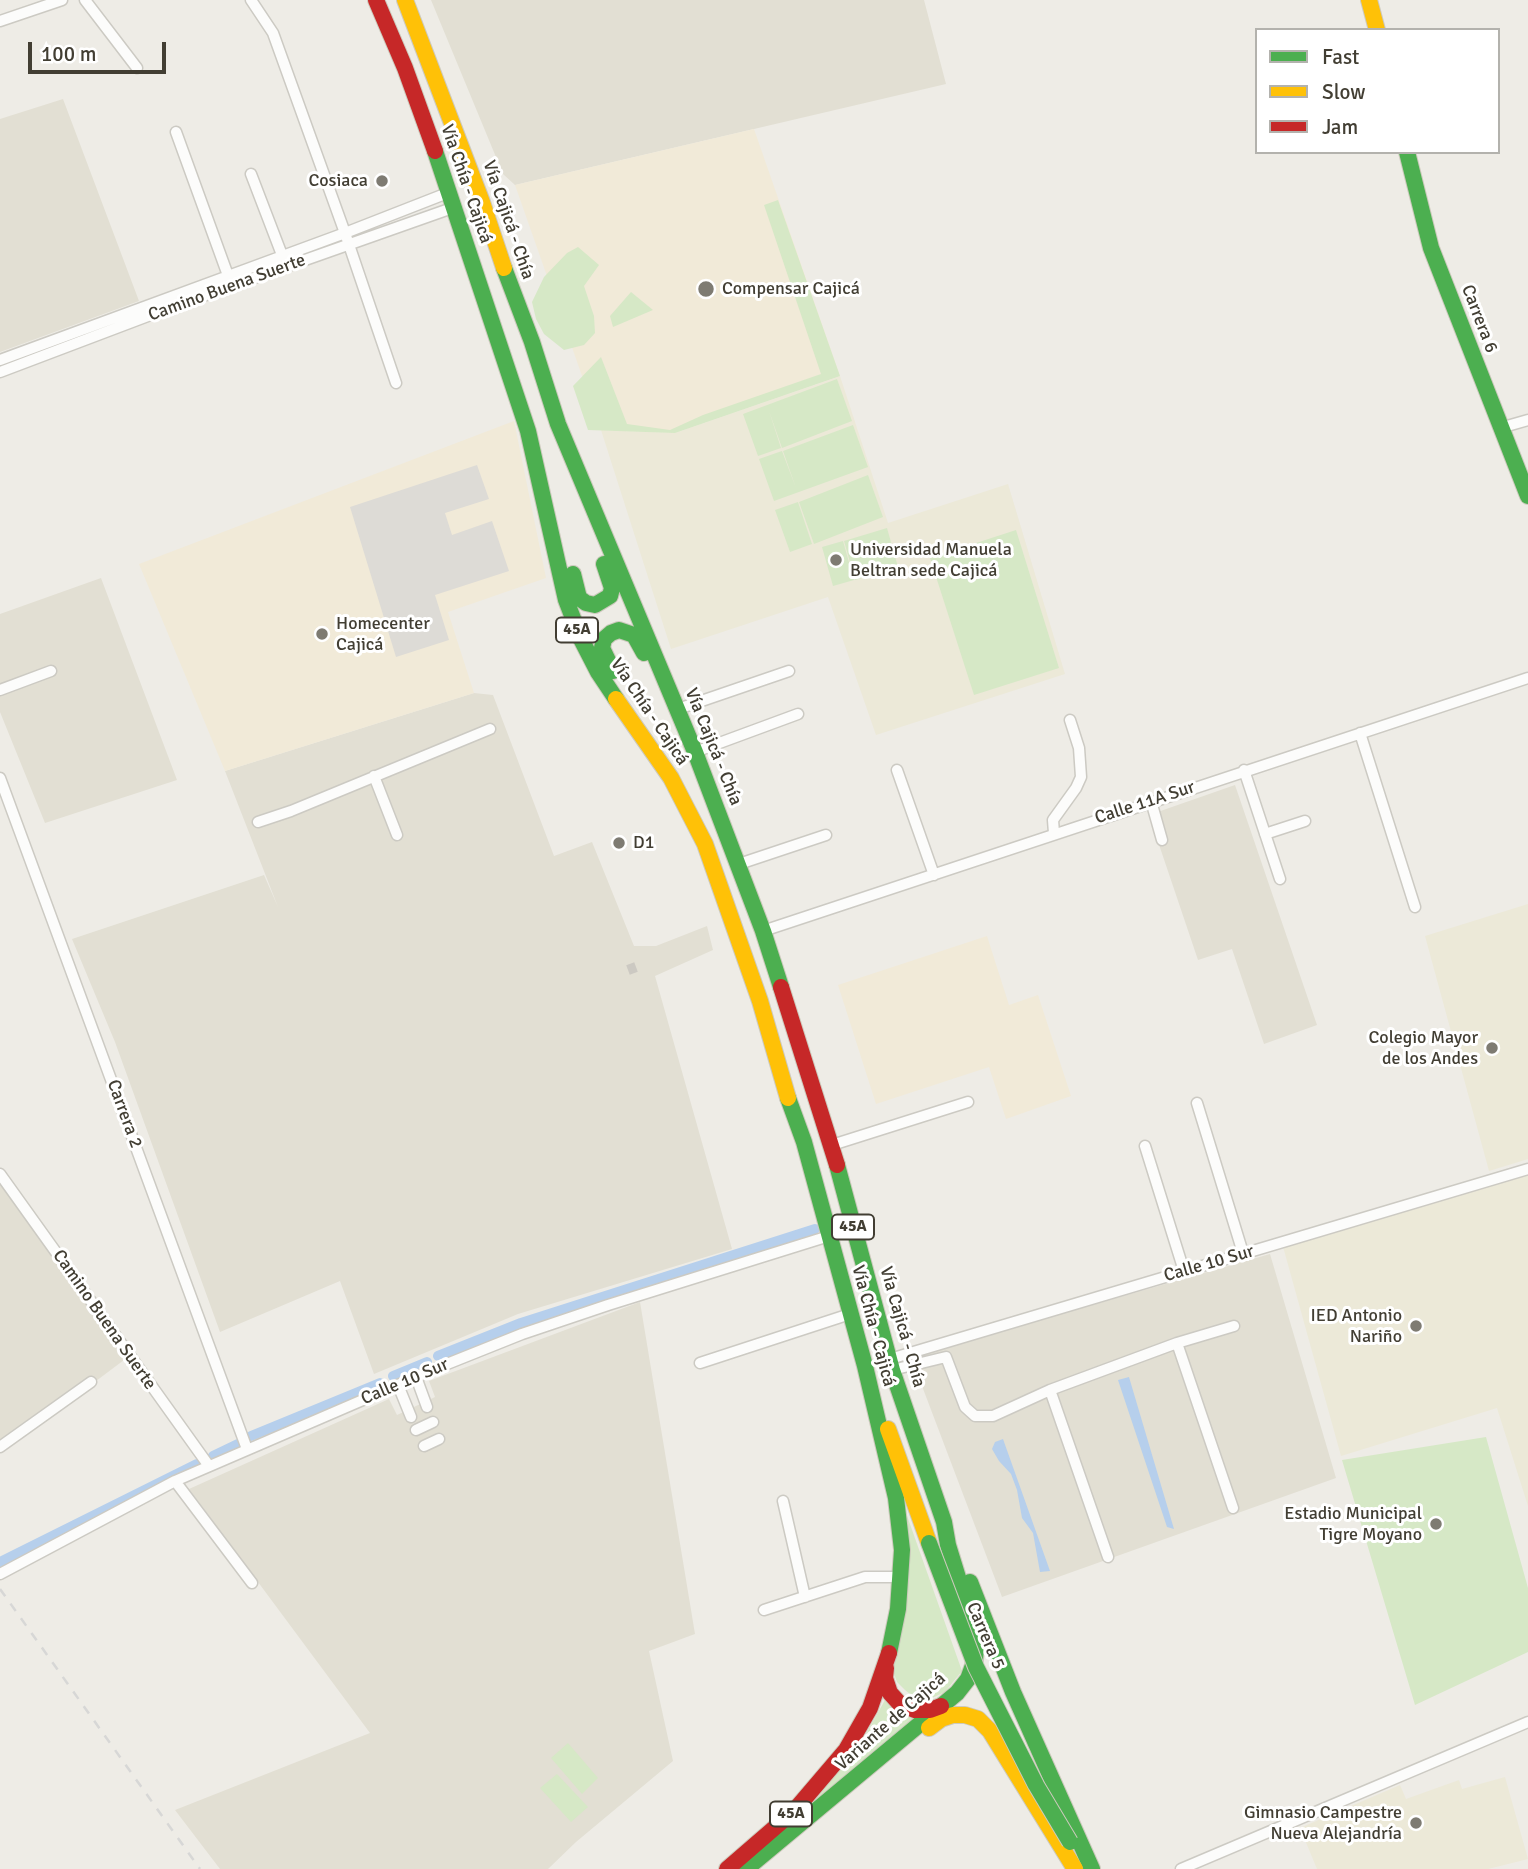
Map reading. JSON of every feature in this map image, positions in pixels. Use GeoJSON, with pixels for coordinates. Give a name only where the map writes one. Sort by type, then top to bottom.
{"type":"FeatureCollection","features":[{"type":"Feature","properties":{"kind":"main road","name":"Vía Chía - Cajicá"},"geometry":{"type":"LineString","coordinates":[[376,0],[405,68],[452,199],[528,431],[566,600],[581,639],[598,672],[671,778],[705,844],[760,1001],[780,1074],[804,1142],[875,1406]]}},
{"type":"Feature","properties":{"kind":"main road","name":"Vía Cajicá - Chía"},"geometry":{"type":"LineString","coordinates":[[405,0],[482,202],[576,471],[695,752],[763,931],[832,1145],[891,1365],[944,1522]]}},
{"type":"Feature","properties":{"kind":"main road"},"geometry":{"type":"LineString","coordinates":[[1369,0],[1376,28]]}},
{"type":"Feature","properties":{"kind":"main road","name":"Carrera 6"},"geometry":{"type":"LineString","coordinates":[[1408,154],[1431,248],[1500,428],[1524,471],[1528,496]]}},
{"type":"Feature","properties":{"kind":"main road"},"geometry":{"type":"LineString","coordinates":[[547,508],[564,530],[579,598],[595,605],[603,602],[610,596],[612,588],[546,416],[549,397]]}},
{"type":"Feature","properties":{"kind":"main road"},"geometry":{"type":"LineString","coordinates":[[649,746],[646,723],[606,660],[602,648],[604,639],[618,630],[634,635],[660,689],[675,703]]}},
{"type":"Feature","properties":{"kind":"main road","name":"Carrera 5"},"geometry":{"type":"LineString","coordinates":[[875,1406],[885,1421],[951,1605],[993,1703],[1035,1785],[1086,1869]]}},
{"type":"Feature","properties":{"kind":"main road","name":"Variante de Cajicá"},"geometry":{"type":"LineString","coordinates":[[727,1869],[794,1811],[839,1760],[870,1709],[887,1662],[898,1609],[902,1550],[896,1498],[875,1406]]}},
{"type":"Feature","properties":{"kind":"main road","name":"Carrera 5"},"geometry":{"type":"LineString","coordinates":[[944,1522],[956,1543],[1013,1692],[1093,1869]]}},
{"type":"Feature","properties":{"kind":"main road","name":"Variante de Cajicá"},"geometry":{"type":"LineString","coordinates":[[746,1869],[944,1704],[968,1679],[975,1660],[976,1644],[944,1522]]}},
{"type":"Feature","properties":{"kind":"main road"},"geometry":{"type":"LineString","coordinates":[[887,1662],[886,1678],[890,1693],[901,1704],[915,1710],[930,1710],[944,1704]]}},
{"type":"Feature","properties":{"kind":"main road"},"geometry":{"type":"LineString","coordinates":[[872,1765],[899,1752],[941,1719],[953,1715],[978,1719],[990,1731],[1074,1869]]}},
{"type":"Feature","properties":{"kind":"street"},"geometry":{"type":"LineString","coordinates":[[0,21],[62,0]]}},
{"type":"Feature","properties":{"kind":"street"},"geometry":{"type":"LineString","coordinates":[[85,0],[138,68]]}},
{"type":"Feature","properties":{"kind":"street"},"geometry":{"type":"LineString","coordinates":[[251,0],[273,33],[396,383]]}},
{"type":"Feature","properties":{"kind":"street"},"geometry":{"type":"LineString","coordinates":[[176,132],[230,281]]}},
{"type":"Feature","properties":{"kind":"street"},"geometry":{"type":"LineString","coordinates":[[251,174],[282,256]]}},
{"type":"Feature","properties":{"kind":"street","name":"Camino Buena Suerte"},"geometry":{"type":"LineString","coordinates":[[0,360],[69,340],[452,199]]}},
{"type":"Feature","properties":{"kind":"street","name":"Camino Buena Suerte"},"geometry":{"type":"LineString","coordinates":[[230,281],[282,256],[347,238],[452,199]]}},
{"type":"Feature","properties":{"kind":"street","name":"Camino Buena Suerte"},"geometry":{"type":"LineString","coordinates":[[0,372],[69,340]]}},
{"type":"Feature","properties":{"kind":"street"},"geometry":{"type":"LineString","coordinates":[[1500,428],[1528,420]]}},
{"type":"Feature","properties":{"kind":"street"},"geometry":{"type":"LineString","coordinates":[[0,690],[51,671]]}},
{"type":"Feature","properties":{"kind":"street"},"geometry":{"type":"LineString","coordinates":[[675,703],[789,671]]}},
{"type":"Feature","properties":{"kind":"street","name":"Calle 11A Sur"},"geometry":{"type":"LineString","coordinates":[[763,931],[1528,678]]}},
{"type":"Feature","properties":{"kind":"street"},"geometry":{"type":"LineString","coordinates":[[695,752],[798,714]]}},
{"type":"Feature","properties":{"kind":"street"},"geometry":{"type":"LineString","coordinates":[[1054,833],[1053,820],[1081,777],[1079,748],[1070,720]]}},
{"type":"Feature","properties":{"kind":"street"},"geometry":{"type":"LineString","coordinates":[[258,822],[490,729]]}},
{"type":"Feature","properties":{"kind":"street"},"geometry":{"type":"LineString","coordinates":[[1360,733],[1415,907]]}},
{"type":"Feature","properties":{"kind":"street"},"geometry":{"type":"LineString","coordinates":[[897,770],[933,875]]}},
{"type":"Feature","properties":{"kind":"street"},"geometry":{"type":"LineString","coordinates":[[1244,770],[1280,879]]}},
{"type":"Feature","properties":{"kind":"street"},"geometry":{"type":"LineString","coordinates":[[374,776],[397,835]]}},
{"type":"Feature","properties":{"kind":"street","name":"Carrera 2"},"geometry":{"type":"LineString","coordinates":[[0,778],[247,1450]]}},
{"type":"Feature","properties":{"kind":"street"},"geometry":{"type":"LineString","coordinates":[[1151,801],[1162,839]]}},
{"type":"Feature","properties":{"kind":"street"},"geometry":{"type":"LineString","coordinates":[[1265,834],[1304,821]]}},
{"type":"Feature","properties":{"kind":"street"},"geometry":{"type":"LineString","coordinates":[[739,864],[826,835]]}},
{"type":"Feature","properties":{"kind":"street"},"geometry":{"type":"LineString","coordinates":[[832,1145],[968,1102]]}},
{"type":"Feature","properties":{"kind":"street"},"geometry":{"type":"LineString","coordinates":[[1196,1103],[1243,1253]]}},
{"type":"Feature","properties":{"kind":"street"},"geometry":{"type":"LineString","coordinates":[[1145,1146],[1184,1271]]}},
{"type":"Feature","properties":{"kind":"street","name":"Calle 10 Sur"},"geometry":{"type":"LineString","coordinates":[[891,1365],[1184,1271],[1528,1169]]}},
{"type":"Feature","properties":{"kind":"street","name":"Camino Buena Suerte"},"geometry":{"type":"LineString","coordinates":[[0,1174],[209,1466]]}},
{"type":"Feature","properties":{"kind":"street","name":"Calle 10 Sur"},"geometry":{"type":"LineString","coordinates":[[0,1574],[175,1481],[416,1377],[522,1334],[829,1236]]}},
{"type":"Feature","properties":{"kind":"street"},"geometry":{"type":"LineString","coordinates":[[700,1363],[850,1314]]}},
{"type":"Feature","properties":{"kind":"street"},"geometry":{"type":"LineString","coordinates":[[891,1365],[946,1357],[965,1407],[975,1416],[993,1416],[1050,1390],[1178,1343],[1234,1326]]}},
{"type":"Feature","properties":{"kind":"street"},"geometry":{"type":"LineString","coordinates":[[1178,1343],[1233,1508]]}},
{"type":"Feature","properties":{"kind":"street"},"geometry":{"type":"LineString","coordinates":[[398,1385],[408,1412],[426,1402],[416,1377]]}},
{"type":"Feature","properties":{"kind":"street"},"geometry":{"type":"LineString","coordinates":[[0,1447],[91,1382]]}},
{"type":"Feature","properties":{"kind":"street"},"geometry":{"type":"LineString","coordinates":[[1050,1390],[1108,1557]]}},
{"type":"Feature","properties":{"kind":"street"},"geometry":{"type":"LineString","coordinates":[[416,1430],[433,1422]]}},
{"type":"Feature","properties":{"kind":"street"},"geometry":{"type":"LineString","coordinates":[[424,1446],[439,1439]]}},
{"type":"Feature","properties":{"kind":"street"},"geometry":{"type":"LineString","coordinates":[[175,1481],[252,1583]]}},
{"type":"Feature","properties":{"kind":"street"},"geometry":{"type":"LineString","coordinates":[[783,1501],[805,1597]]}},
{"type":"Feature","properties":{"kind":"street"},"geometry":{"type":"LineString","coordinates":[[764,1610],[866,1577],[902,1577]]}},
{"type":"Feature","properties":{"kind":"street"},"geometry":{"type":"LineString","coordinates":[[1181,1869],[1528,1722]]}},
{"type":"Feature","properties":{"kind":"shaded area"},"geometry":{"type":"Polygon","coordinates":[[[431,0],[924,0],[946,84],[515,185],[503,174],[431,0]]]}},
{"type":"Feature","properties":{"kind":"shaded area"},"geometry":{"type":"Polygon","coordinates":[[[63,99],[139,301],[0,352],[0,119],[63,99]]]}},
{"type":"Feature","properties":{"kind":"shaded area"},"geometry":{"type":"Polygon","coordinates":[[[754,129],[840,376],[675,433],[601,430],[515,185],[754,129]]]}},
{"type":"Feature","properties":{"kind":"shaded area","name":"Universidad Manuela Beltran sede Cajicá"},"geometry":{"type":"Polygon","coordinates":[[[840,376],[888,523],[1008,484],[1065,674],[876,735],[828,597],[671,649],[601,430],[675,433],[840,376]]]}},
{"type":"Feature","properties":{"kind":"shaded area"},"geometry":{"type":"Polygon","coordinates":[[[514,421],[546,578],[448,612],[474,693],[225,771],[139,564],[514,421]]]}},
{"type":"Feature","properties":{"kind":"shaded area"},"geometry":{"type":"Polygon","coordinates":[[[477,465],[489,499],[445,513],[452,535],[492,521],[509,571],[435,595],[449,640],[396,657],[350,507],[477,465]]]}},
{"type":"Feature","properties":{"kind":"shaded area"},"geometry":{"type":"Polygon","coordinates":[[[101,578],[177,780],[45,823],[0,712],[0,614],[101,578]]]}},
{"type":"Feature","properties":{"kind":"shaded area"},"geometry":{"type":"Polygon","coordinates":[[[474,693],[493,695],[554,856],[592,842],[634,946],[656,946],[707,926],[713,950],[655,976],[732,1249],[518,1314],[374,1374],[340,1281],[220,1332],[115,1042],[72,939],[264,875],[278,907],[225,771],[474,693]]]}},
{"type":"Feature","properties":{"kind":"shaded area"},"geometry":{"type":"Polygon","coordinates":[[[1235,785],[1317,1025],[1264,1044],[1232,949],[1198,960],[1149,815],[1235,785]]]}},
{"type":"Feature","properties":{"kind":"shaded area","name":"Colegio Mayor de los Andes"},"geometry":{"type":"Polygon","coordinates":[[[1528,904],[1528,1159],[1489,1171],[1425,936],[1528,904]]]}},
{"type":"Feature","properties":{"kind":"shaded area"},"geometry":{"type":"Polygon","coordinates":[[[987,936],[1009,1005],[1038,995],[1071,1096],[1006,1119],[989,1067],[876,1104],[838,985],[987,936]]]}},
{"type":"Feature","properties":{"kind":"shaded area","name":"IED Antonio Nariño"},"geometry":{"type":"Polygon","coordinates":[[[1528,1172],[1528,1506],[1497,1408],[1341,1456],[1282,1243],[1528,1172]]]}},
{"type":"Feature","properties":{"kind":"shaded area"},"geometry":{"type":"Polygon","coordinates":[[[0,1177],[128,1357],[0,1453],[0,1177]]]}},
{"type":"Feature","properties":{"kind":"shaded area"},"geometry":{"type":"Polygon","coordinates":[[[1270,1254],[1336,1478],[1002,1597],[911,1357],[1270,1254]]]}},
{"type":"Feature","properties":{"kind":"shaded area"},"geometry":{"type":"Polygon","coordinates":[[[640,1302],[695,1634],[649,1651],[673,1761],[576,1842],[548,1869],[220,1869],[175,1810],[370,1733],[189,1489],[389,1399],[397,1415],[435,1397],[429,1381],[640,1302]]]}},
{"type":"Feature","properties":{"kind":"shaded area","name":"Gimnasio Campestre Nueva Alejandría"},"geometry":{"type":"Polygon","coordinates":[[[1505,1777],[1528,1859],[1488,1869],[1317,1869],[1300,1828],[1400,1785],[1406,1799],[1459,1780],[1462,1789],[1505,1777]]]}},
{"type":"Feature","properties":{"kind":"green space"},"geometry":{"type":"Polygon","coordinates":[[[778,200],[840,376],[675,433],[588,430],[573,386],[601,357],[627,424],[670,430],[703,415],[821,374],[764,205],[778,200]]]}},
{"type":"Feature","properties":{"kind":"green space"},"geometry":{"type":"Polygon","coordinates":[[[578,247],[599,265],[584,286],[594,316],[595,333],[584,345],[564,350],[544,334],[536,319],[532,302],[544,277],[567,253],[578,247]]]}},
{"type":"Feature","properties":{"kind":"green space"},"geometry":{"type":"Polygon","coordinates":[[[631,292],[653,310],[613,327],[610,316],[631,292]]]}},
{"type":"Feature","properties":{"kind":"green space"},"geometry":{"type":"Polygon","coordinates":[[[837,379],[852,421],[782,448],[769,411],[781,448],[758,456],[743,414],[837,379]]]}},
{"type":"Feature","properties":{"kind":"green space"},"geometry":{"type":"Polygon","coordinates":[[[853,425],[868,467],[774,501],[759,459],[782,451],[796,488],[783,451],[853,425]]]}},
{"type":"Feature","properties":{"kind":"green space"},"geometry":{"type":"Polygon","coordinates":[[[868,475],[883,517],[814,544],[799,502],[868,475]]]}},
{"type":"Feature","properties":{"kind":"green space"},"geometry":{"type":"Polygon","coordinates":[[[798,502],[812,544],[790,552],[775,510],[798,502]]]}},
{"type":"Feature","properties":{"kind":"green space"},"geometry":{"type":"Polygon","coordinates":[[[887,528],[898,567],[855,580],[844,541],[887,528]]]}},
{"type":"Feature","properties":{"kind":"green space"},"geometry":{"type":"Polygon","coordinates":[[[1016,530],[1059,668],[974,695],[930,558],[1016,530]]]}},
{"type":"Feature","properties":{"kind":"green space"},"geometry":{"type":"Polygon","coordinates":[[[843,541],[854,580],[833,586],[822,547],[843,541]]]}},
{"type":"Feature","properties":{"kind":"green space","name":"Estadio Municipal Tigre Moyano"},"geometry":{"type":"Polygon","coordinates":[[[1486,1437],[1528,1588],[1528,1652],[1415,1705],[1342,1460],[1486,1437]]]}},
{"type":"Feature","properties":{"kind":"green space"},"geometry":{"type":"Polygon","coordinates":[[[905,1510],[962,1671],[945,1692],[932,1698],[916,1699],[897,1682],[893,1671],[905,1510]]]}},
{"type":"Feature","properties":{"kind":"green space"},"geometry":{"type":"Polygon","coordinates":[[[885,1700],[914,1718],[811,1804],[860,1745],[885,1700]]]}},
{"type":"Feature","properties":{"kind":"green space"},"geometry":{"type":"Polygon","coordinates":[[[568,1743],[598,1778],[582,1794],[551,1758],[568,1743]]]}},
{"type":"Feature","properties":{"kind":"green space"},"geometry":{"type":"Polygon","coordinates":[[[557,1774],[588,1807],[571,1822],[540,1788],[557,1774]]]}},
{"type":"Feature","properties":{"kind":"water"},"geometry":{"type":"Polygon","coordinates":[[[1129,1377],[1174,1529],[1167,1527],[1118,1380],[1129,1377]]]}},
{"type":"Feature","properties":{"kind":"water"},"geometry":{"type":"Polygon","coordinates":[[[1003,1439],[1050,1571],[1040,1572],[1033,1533],[1022,1518],[1011,1474],[992,1449],[995,1442],[1003,1439]]]}},
{"type":"Feature","properties":{"kind":"waterway"},"geometry":{"type":"LineString","coordinates":[[438,1356],[521,1323],[815,1229]]}},
{"type":"Feature","properties":{"kind":"waterway"},"geometry":{"type":"LineString","coordinates":[[393,1376],[427,1362]]}},
{"type":"Feature","properties":{"kind":"waterway"},"geometry":{"type":"LineString","coordinates":[[251,1436],[380,1383]]}},
{"type":"Feature","properties":{"kind":"waterway"},"geometry":{"type":"LineString","coordinates":[[213,1456],[238,1444]]}},
{"type":"Feature","properties":{"kind":"waterway"},"geometry":{"type":"LineString","coordinates":[[0,1562],[197,1464]]}},
{"type":"Feature","properties":{"kind":"tunnel"},"geometry":{"type":"LineString","coordinates":[[628,970],[636,967]]}},
{"type":"Feature","properties":{"kind":"railway"},"geometry":{"type":"LineString","coordinates":[[0,1589],[200,1869]]}},
{"type":"Feature","properties":{"kind":"traffic: fast"},"geometry":{"type":"LineString","coordinates":[[435,151],[528,431],[566,600],[581,639],[616,699]]}},
{"type":"Feature","properties":{"kind":"traffic: fast"},"geometry":{"type":"LineString","coordinates":[[1408,154],[1431,248],[1528,496]]}},
{"type":"Feature","properties":{"kind":"traffic: fast"},"geometry":{"type":"LineString","coordinates":[[504,268],[532,342],[558,424],[695,752],[763,931],[781,987]]}},
{"type":"Feature","properties":{"kind":"traffic: fast"},"geometry":{"type":"LineString","coordinates":[[573,574],[579,598],[595,605],[610,596],[612,588],[604,564]]}},
{"type":"Feature","properties":{"kind":"traffic: fast"},"geometry":{"type":"LineString","coordinates":[[613,671],[602,648],[604,639],[611,633],[619,630],[634,635],[644,653]]}},
{"type":"Feature","properties":{"kind":"traffic: fast"},"geometry":{"type":"LineString","coordinates":[[788,1098],[804,1142],[865,1366],[896,1498],[902,1550],[898,1609],[889,1653]]}},
{"type":"Feature","properties":{"kind":"traffic: fast"},"geometry":{"type":"LineString","coordinates":[[746,1869],[957,1693],[968,1679],[975,1660],[973,1626],[948,1545],[944,1522],[892,1370],[837,1165]]}},
{"type":"Feature","properties":{"kind":"traffic: fast"},"geometry":{"type":"LineString","coordinates":[[929,1543],[976,1667],[1036,1785],[1070,1842]]}},
{"type":"Feature","properties":{"kind":"traffic: fast"},"geometry":{"type":"LineString","coordinates":[[970,1582],[1013,1692],[1092,1869]]}},
{"type":"Feature","properties":{"kind":"traffic: slow"},"geometry":{"type":"LineString","coordinates":[[405,0],[482,202],[504,268]]}},
{"type":"Feature","properties":{"kind":"traffic: slow"},"geometry":{"type":"LineString","coordinates":[[1369,0],[1376,28]]}},
{"type":"Feature","properties":{"kind":"traffic: slow"},"geometry":{"type":"LineString","coordinates":[[616,699],[671,778],[705,844],[760,1001],[788,1098]]}},
{"type":"Feature","properties":{"kind":"traffic: slow"},"geometry":{"type":"LineString","coordinates":[[888,1429],[929,1543]]}},
{"type":"Feature","properties":{"kind":"traffic: slow"},"geometry":{"type":"LineString","coordinates":[[929,1728],[941,1719],[953,1715],[978,1719],[990,1731],[1075,1869]]}},
{"type":"Feature","properties":{"kind":"traffic: jam"},"geometry":{"type":"LineString","coordinates":[[376,0],[405,68],[435,151]]}},
{"type":"Feature","properties":{"kind":"traffic: jam"},"geometry":{"type":"LineString","coordinates":[[781,987],[837,1165]]}},
{"type":"Feature","properties":{"kind":"traffic: jam"},"geometry":{"type":"LineString","coordinates":[[727,1869],[794,1811],[846,1750],[870,1708],[889,1653]]}},
{"type":"Feature","properties":{"kind":"traffic: jam"},"geometry":{"type":"LineString","coordinates":[[886,1668],[885,1678],[890,1693],[900,1704],[915,1710],[930,1710],[941,1706]]}},
{"type":"Feature","properties":{"kind":"place","name":"Cosiaca"},"geometry":{"type":"Point","coordinates":[382,181]}},
{"type":"Feature","properties":{"kind":"place","name":"Compensar Cajicá"},"geometry":{"type":"Point","coordinates":[706,289]}},
{"type":"Feature","properties":{"kind":"place","name":"Universidad Manuela Beltran sede Cajicá"},"geometry":{"type":"Point","coordinates":[836,560]}},
{"type":"Feature","properties":{"kind":"place","name":"Homecenter Cajicá"},"geometry":{"type":"Point","coordinates":[322,634]}},
{"type":"Feature","properties":{"kind":"place","name":"D1"},"geometry":{"type":"Point","coordinates":[619,843]}},
{"type":"Feature","properties":{"kind":"place","name":"Colegio Mayor de los Andes"},"geometry":{"type":"Point","coordinates":[1492,1048]}},
{"type":"Feature","properties":{"kind":"place","name":"IED Antonio Nariño"},"geometry":{"type":"Point","coordinates":[1416,1326]}},
{"type":"Feature","properties":{"kind":"place","name":"Estadio Municipal Tigre Moyano"},"geometry":{"type":"Point","coordinates":[1436,1524]}},
{"type":"Feature","properties":{"kind":"place","name":"Gimnasio Campestre Nueva Alejandría"},"geometry":{"type":"Point","coordinates":[1416,1823]}}]}
